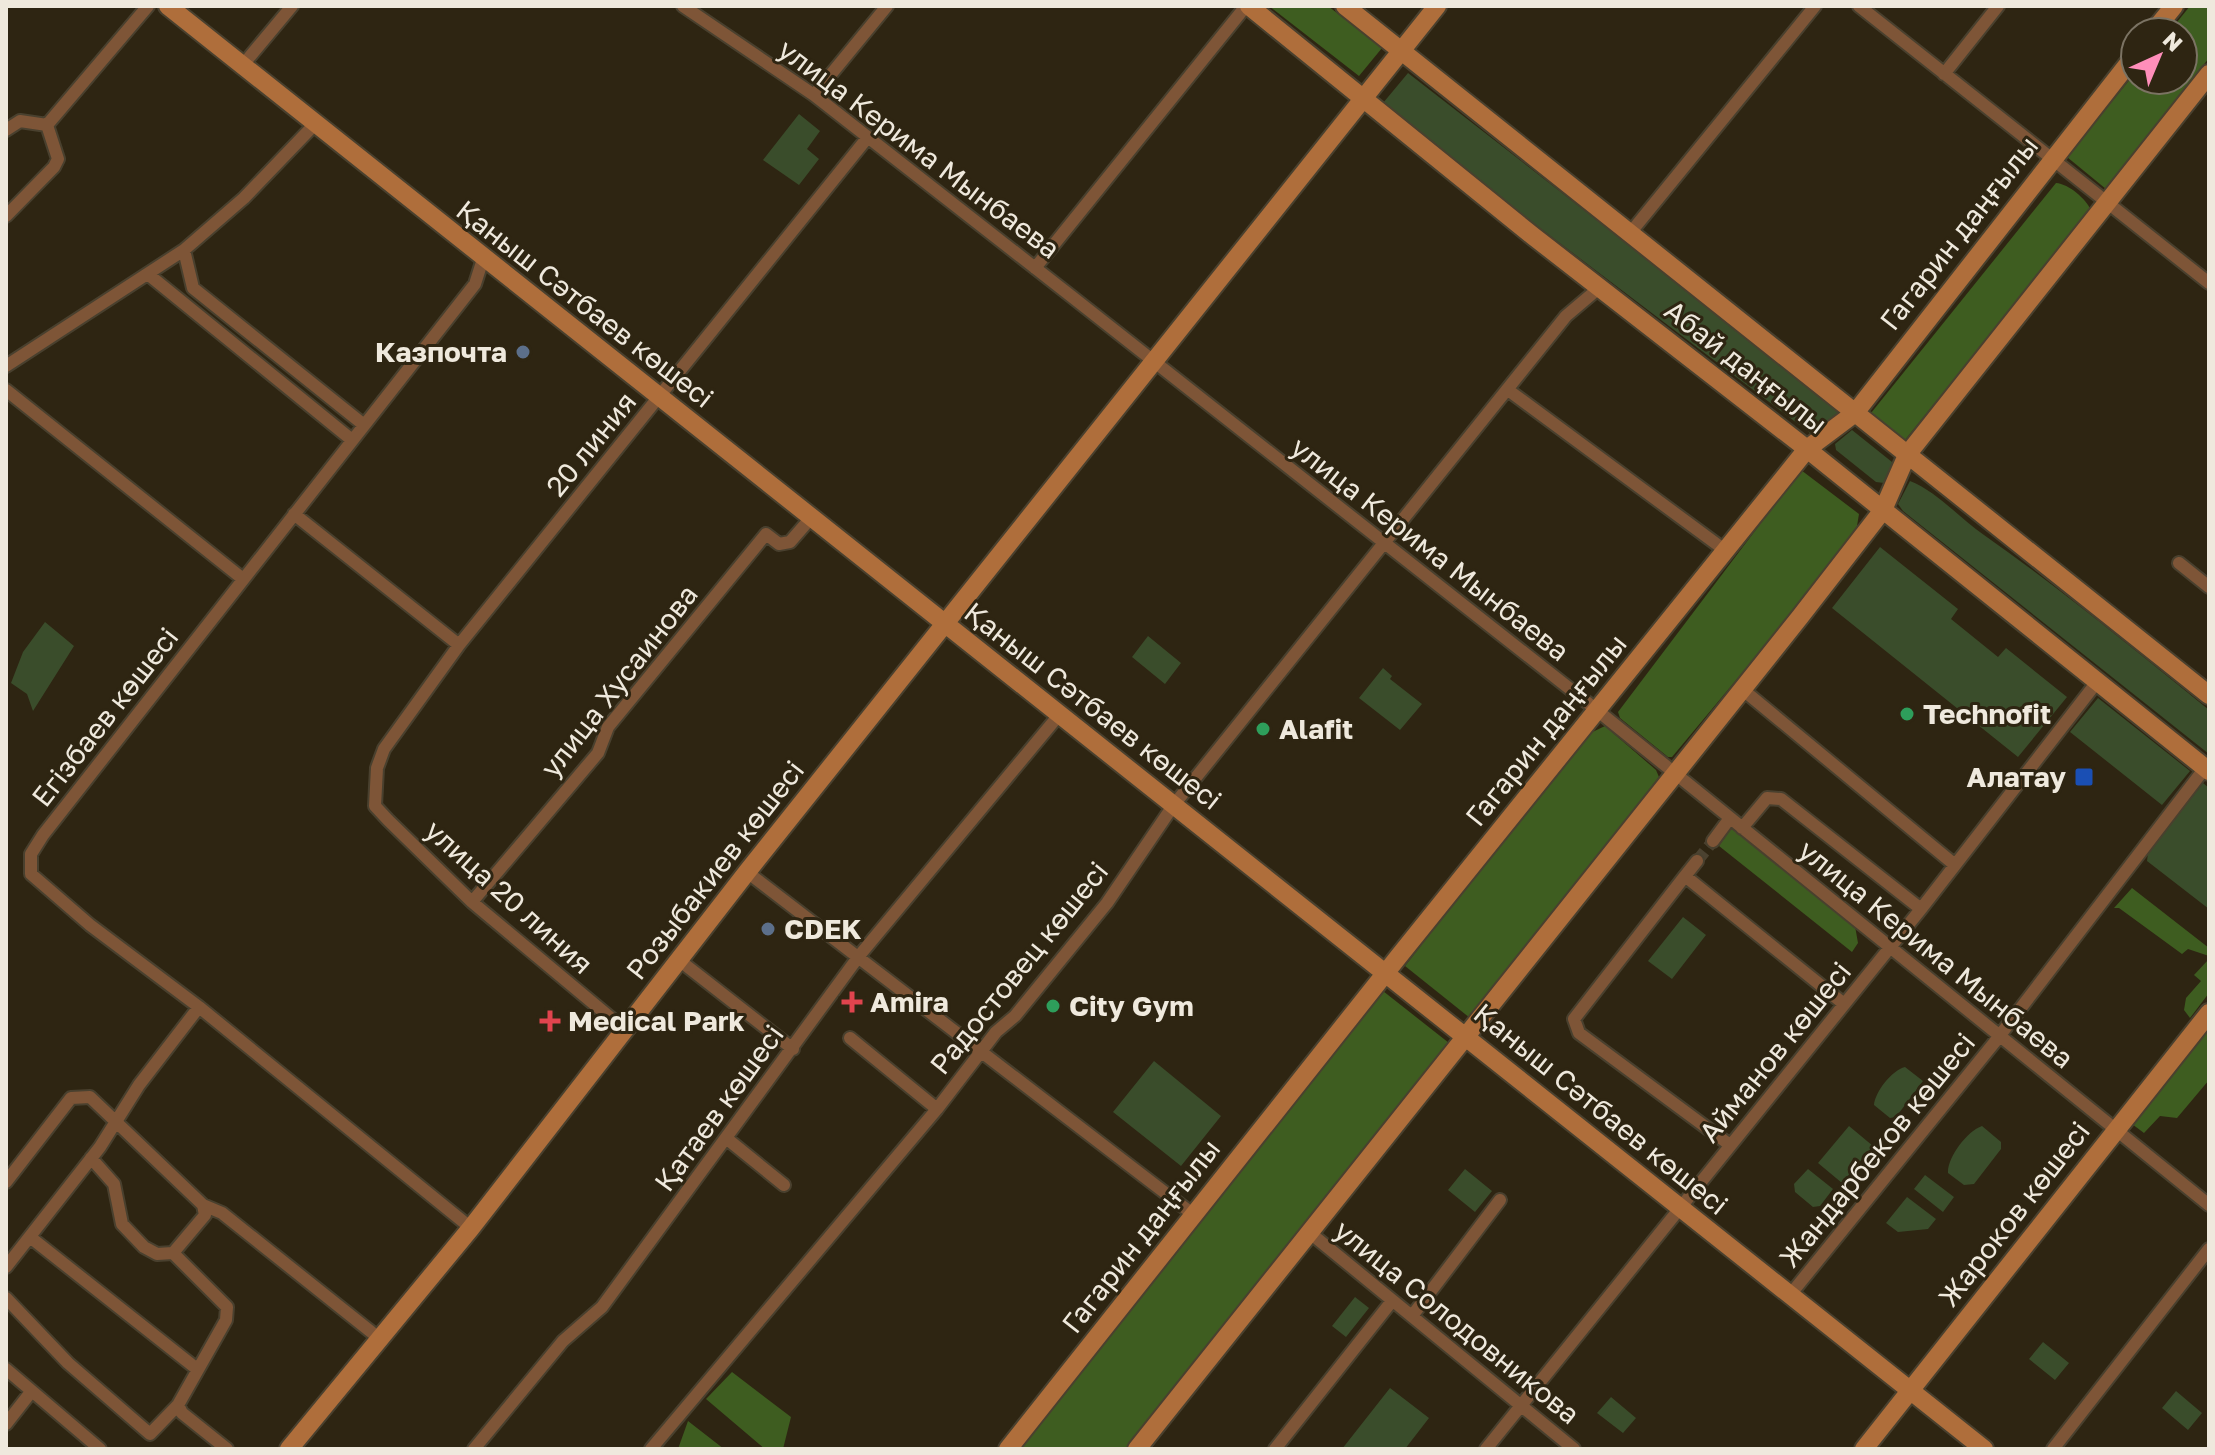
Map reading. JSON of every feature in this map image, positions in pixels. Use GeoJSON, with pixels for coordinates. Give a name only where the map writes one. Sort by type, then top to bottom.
{"type":"FeatureCollection","features":[{"type":"Feature","properties":{"kind":"main road","name":"Қаныш Сәтбаев көшесі"},"geometry":{"type":"LineString","coordinates":[[168,6],[1984,1449]]}},
{"type":"Feature","properties":{"kind":"main road","name":"Абай даңғылы"},"geometry":{"type":"LineString","coordinates":[[1248,6],[2207,770]]}},
{"type":"Feature","properties":{"kind":"main road","name":"Абай даңғылы"},"geometry":{"type":"LineString","coordinates":[[1345,6],[2209,695]]}},
{"type":"Feature","properties":{"kind":"main road"},"geometry":{"type":"LineString","coordinates":[[1363,99],[1432,11]]}},
{"type":"Feature","properties":{"kind":"main road"},"geometry":{"type":"LineString","coordinates":[[1143,1447],[1309,1232],[1883,510],[1907,455],[2209,74]]}},
{"type":"Feature","properties":{"kind":"main road","name":"Гагарин даңғылы"},"geometry":{"type":"LineString","coordinates":[[1008,1449],[1385,973],[1807,449],[1855,413],[2119,75]]}},
{"type":"Feature","properties":{"kind":"main road","name":"Розыбакиев көшесі"},"geometry":{"type":"LineString","coordinates":[[289,1449],[471,1228],[747,872],[1363,99]]}},
{"type":"Feature","properties":{"kind":"main road","name":"Жароков көшесі"},"geometry":{"type":"LineString","coordinates":[[1864,1449],[2209,1013]]}},
{"type":"Feature","properties":{"kind":"street"},"geometry":{"type":"LineString","coordinates":[[47,125],[148,6]]}},
{"type":"Feature","properties":{"kind":"street"},"geometry":{"type":"LineString","coordinates":[[242,66],[292,6]]}},
{"type":"Feature","properties":{"kind":"street","name":"улица Керима Мынбаева"},"geometry":{"type":"LineString","coordinates":[[683,6],[814,95],[1035,268],[1598,711],[2209,1205]]}},
{"type":"Feature","properties":{"kind":"street"},"geometry":{"type":"LineString","coordinates":[[814,95],[887,6]]}},
{"type":"Feature","properties":{"kind":"street"},"geometry":{"type":"LineString","coordinates":[[1035,268],[1248,6]]}},
{"type":"Feature","properties":{"kind":"street"},"geometry":{"type":"LineString","coordinates":[[1631,232],[1815,6]]}},
{"type":"Feature","properties":{"kind":"street"},"geometry":{"type":"LineString","coordinates":[[1859,6],[2209,283]]}},
{"type":"Feature","properties":{"kind":"street"},"geometry":{"type":"LineString","coordinates":[[1944,74],[1998,6]]}},
{"type":"Feature","properties":{"kind":"street"},"geometry":{"type":"LineString","coordinates":[[6,130],[20,121],[47,125]]}},
{"type":"Feature","properties":{"kind":"street"},"geometry":{"type":"LineString","coordinates":[[6,366],[184,250],[244,198],[315,124]]}},
{"type":"Feature","properties":{"kind":"street"},"geometry":{"type":"LineString","coordinates":[[6,216],[54,167],[57,150],[47,125]]}},
{"type":"Feature","properties":{"kind":"street","name":"20 линия"},"geometry":{"type":"LineString","coordinates":[[375,793],[384,749],[459,645],[868,137]]}},
{"type":"Feature","properties":{"kind":"street"},"geometry":{"type":"LineString","coordinates":[[184,250],[193,288],[364,425]]}},
{"type":"Feature","properties":{"kind":"street","name":"Егізбаев көшесі"},"geometry":{"type":"LineString","coordinates":[[471,1228],[199,1007],[90,925],[35,878],[29,870],[29,860],[35,846],[475,284],[483,259]]}},
{"type":"Feature","properties":{"kind":"street"},"geometry":{"type":"LineString","coordinates":[[149,275],[352,440]]}},
{"type":"Feature","properties":{"kind":"street"},"geometry":{"type":"LineString","coordinates":[[181,301],[193,288]]}},
{"type":"Feature","properties":{"kind":"street","name":"Радостовец көшесі"},"geometry":{"type":"LineString","coordinates":[[651,1449],[937,1109],[996,1032],[1015,1016],[1107,903],[1173,806],[1566,316],[1599,288]]}},
{"type":"Feature","properties":{"kind":"street"},"geometry":{"type":"LineString","coordinates":[[6,390],[243,579]]}},
{"type":"Feature","properties":{"kind":"street"},"geometry":{"type":"LineString","coordinates":[[1508,390],[1726,551]]}},
{"type":"Feature","properties":{"kind":"street"},"geometry":{"type":"LineString","coordinates":[[294,514],[459,645]]}},
{"type":"Feature","properties":{"kind":"street","name":"улица Хусаинова"},"geometry":{"type":"LineString","coordinates":[[472,902],[598,753],[608,727],[766,534],[779,544],[790,542],[810,519]]}},
{"type":"Feature","properties":{"kind":"street"},"geometry":{"type":"LineString","coordinates":[[2179,563],[2209,587]]}},
{"type":"Feature","properties":{"kind":"street","name":"Айманов көшесі"},"geometry":{"type":"LineString","coordinates":[[1486,1449],[1921,909],[2097,682]]}},
{"type":"Feature","properties":{"kind":"street"},"geometry":{"type":"LineString","coordinates":[[1742,689],[1955,865]]}},
{"type":"Feature","properties":{"kind":"street","name":"Қатаев көшесі"},"geometry":{"type":"LineString","coordinates":[[474,1449],[563,1341],[602,1307],[859,956],[1059,715]]}},
{"type":"Feature","properties":{"kind":"street","name":"Жандарбеков көшесі"},"geometry":{"type":"LineString","coordinates":[[1790,1295],[1998,1037],[2207,770]]}},
{"type":"Feature","properties":{"kind":"street","name":"улица 20 линия"},"geometry":{"type":"LineString","coordinates":[[375,793],[375,806],[472,902],[624,1029]]}},
{"type":"Feature","properties":{"kind":"street"},"geometry":{"type":"LineString","coordinates":[[1742,828],[1767,798],[1781,799],[1921,909]]}},
{"type":"Feature","properties":{"kind":"street"},"geometry":{"type":"LineString","coordinates":[[1713,841],[1730,818]]}},
{"type":"Feature","properties":{"kind":"street"},"geometry":{"type":"LineString","coordinates":[[1697,861],[1574,1019],[1579,1033],[1730,1145]]}},
{"type":"Feature","properties":{"kind":"street"},"geometry":{"type":"LineString","coordinates":[[747,872],[1194,1215]]}},
{"type":"Feature","properties":{"kind":"street"},"geometry":{"type":"LineString","coordinates":[[1685,876],[1844,1004]]}},
{"type":"Feature","properties":{"kind":"street"},"geometry":{"type":"LineString","coordinates":[[679,960],[793,1049]]}},
{"type":"Feature","properties":{"kind":"street"},"geometry":{"type":"LineString","coordinates":[[6,1267],[91,1158],[199,1007]]}},
{"type":"Feature","properties":{"kind":"street"},"geometry":{"type":"LineString","coordinates":[[850,1038],[937,1109]]}},
{"type":"Feature","properties":{"kind":"street"},"geometry":{"type":"LineString","coordinates":[[6,1182],[71,1098],[90,1097],[117,1119],[203,1205],[222,1213],[380,1339]]}},
{"type":"Feature","properties":{"kind":"street"},"geometry":{"type":"LineString","coordinates":[[726,1138],[784,1185]]}},
{"type":"Feature","properties":{"kind":"street"},"geometry":{"type":"LineString","coordinates":[[91,1158],[114,1184],[122,1224],[131,1235],[157,1254],[173,1253],[205,1215],[203,1205]]}},
{"type":"Feature","properties":{"kind":"street"},"geometry":{"type":"LineString","coordinates":[[1412,1316],[1500,1200]]}},
{"type":"Feature","properties":{"kind":"street","name":"улица Солодовникова"},"geometry":{"type":"LineString","coordinates":[[1309,1232],[1574,1449]]}},
{"type":"Feature","properties":{"kind":"street"},"geometry":{"type":"LineString","coordinates":[[30,1237],[197,1369]]}},
{"type":"Feature","properties":{"kind":"street"},"geometry":{"type":"LineString","coordinates":[[2053,1449],[2209,1249]]}},
{"type":"Feature","properties":{"kind":"street"},"geometry":{"type":"LineString","coordinates":[[6,1298],[68,1363],[150,1434],[178,1405],[226,1320],[227,1307],[173,1253]]}},
{"type":"Feature","properties":{"kind":"street"},"geometry":{"type":"LineString","coordinates":[[1275,1449],[1392,1301]]}},
{"type":"Feature","properties":{"kind":"street"},"geometry":{"type":"LineString","coordinates":[[6,1369],[100,1449]]}},
{"type":"Feature","properties":{"kind":"street"},"geometry":{"type":"LineString","coordinates":[[6,1424],[31,1392]]}},
{"type":"Feature","properties":{"kind":"street"},"geometry":{"type":"LineString","coordinates":[[178,1405],[182,1413],[227,1449]]}},
{"type":"Feature","properties":{"kind":"green space"},"geometry":{"type":"Polygon","coordinates":[[[1269,6],[1328,6],[1382,48],[1359,76],[1269,6]]]}},
{"type":"Feature","properties":{"kind":"green space"},"geometry":{"type":"Polygon","coordinates":[[[2190,6],[2209,6],[2209,58],[2199,71],[2199,16],[2182,16],[2190,6]]]}},
{"type":"Feature","properties":{"kind":"green space"},"geometry":{"type":"Polygon","coordinates":[[[1408,73],[1837,407],[1839,413],[1823,429],[1810,433],[1487,188],[1383,103],[1408,73]]]}},
{"type":"Feature","properties":{"kind":"green space"},"geometry":{"type":"Polygon","coordinates":[[[2119,93],[2119,96],[2179,96],[2106,189],[2067,157],[2119,93]]]}},
{"type":"Feature","properties":{"kind":"green space"},"geometry":{"type":"Polygon","coordinates":[[[799,114],[820,131],[807,149],[819,159],[799,185],[763,160],[799,114]]]}},
{"type":"Feature","properties":{"kind":"green space"},"geometry":{"type":"Polygon","coordinates":[[[2056,183],[2076,193],[2091,210],[1905,440],[1871,413],[2056,183]]]}},
{"type":"Feature","properties":{"kind":"green space"},"geometry":{"type":"Polygon","coordinates":[[[1852,430],[1892,462],[1895,470],[1884,483],[1876,482],[1836,450],[1835,444],[1852,430]]]}},
{"type":"Feature","properties":{"kind":"green space"},"geometry":{"type":"Polygon","coordinates":[[[1801,470],[1859,514],[1857,526],[1813,588],[1672,757],[1668,757],[1620,718],[1618,712],[1801,470]]]}},
{"type":"Feature","properties":{"kind":"green space"},"geometry":{"type":"Polygon","coordinates":[[[1910,481],[1939,498],[2209,710],[2209,754],[1903,511],[1898,504],[1910,481]]]}},
{"type":"Feature","properties":{"kind":"green space"},"geometry":{"type":"Polygon","coordinates":[[[1880,547],[1958,609],[1951,619],[1998,657],[2006,648],[2067,697],[2018,757],[1832,608],[1880,547]]]}},
{"type":"Feature","properties":{"kind":"green space"},"geometry":{"type":"Polygon","coordinates":[[[45,622],[74,646],[33,711],[27,694],[11,683],[23,652],[45,622]]]}},
{"type":"Feature","properties":{"kind":"green space"},"geometry":{"type":"Polygon","coordinates":[[[1148,636],[1181,663],[1165,684],[1132,657],[1148,636]]]}},
{"type":"Feature","properties":{"kind":"green space"},"geometry":{"type":"Polygon","coordinates":[[[1383,668],[1392,676],[1390,679],[1422,704],[1400,730],[1359,698],[1383,668]]]}},
{"type":"Feature","properties":{"kind":"green space"},"geometry":{"type":"Polygon","coordinates":[[[2098,698],[2190,771],[2162,805],[2070,732],[2098,698]]]}},
{"type":"Feature","properties":{"kind":"green space"},"geometry":{"type":"Polygon","coordinates":[[[1605,726],[1656,770],[1659,777],[1470,1018],[1405,966],[1582,737],[1605,726]]]}},
{"type":"Feature","properties":{"kind":"green space"},"geometry":{"type":"Polygon","coordinates":[[[2203,783],[2209,788],[2209,909],[2147,861],[2148,853],[2203,783]]]}},
{"type":"Feature","properties":{"kind":"green space"},"geometry":{"type":"Polygon","coordinates":[[[1731,828],[1855,926],[1858,943],[1852,952],[1719,846],[1731,828]]]}},
{"type":"Feature","properties":{"kind":"green space"},"geometry":{"type":"Polygon","coordinates":[[[2132,888],[2209,948],[2209,956],[2188,949],[2182,954],[2119,908],[2114,908],[2132,888]]]}},
{"type":"Feature","properties":{"kind":"green space"},"geometry":{"type":"Polygon","coordinates":[[[1683,917],[1706,935],[1672,979],[1648,961],[1683,917]]]}},
{"type":"Feature","properties":{"kind":"green space"},"geometry":{"type":"Polygon","coordinates":[[[2209,959],[2209,993],[2190,1018],[2184,1010],[2186,998],[2201,981],[2194,975],[2209,959]]]}},
{"type":"Feature","properties":{"kind":"green space"},"geometry":{"type":"Polygon","coordinates":[[[1383,991],[1449,1043],[1128,1449],[1018,1449],[1383,991]]]}},
{"type":"Feature","properties":{"kind":"green space"},"geometry":{"type":"Polygon","coordinates":[[[2209,1028],[2209,1080],[2177,1118],[2160,1116],[2144,1133],[2132,1124],[2209,1028]]]}},
{"type":"Feature","properties":{"kind":"green space"},"geometry":{"type":"Polygon","coordinates":[[[1154,1061],[1221,1116],[1181,1166],[1113,1112],[1154,1061]]]}},
{"type":"Feature","properties":{"kind":"green space"},"geometry":{"type":"Polygon","coordinates":[[[1905,1067],[1923,1081],[1896,1117],[1890,1118],[1874,1105],[1875,1100],[1890,1077],[1905,1067]]]}},
{"type":"Feature","properties":{"kind":"green space"},"geometry":{"type":"Polygon","coordinates":[[[1849,1126],[1873,1146],[1842,1183],[1818,1163],[1849,1126]]]}},
{"type":"Feature","properties":{"kind":"green space"},"geometry":{"type":"Polygon","coordinates":[[[1982,1126],[2001,1142],[2001,1149],[1974,1184],[1964,1185],[1948,1173],[1949,1167],[1964,1139],[1982,1126]]]}},
{"type":"Feature","properties":{"kind":"green space"},"geometry":{"type":"Polygon","coordinates":[[[1465,1169],[1492,1191],[1475,1212],[1448,1190],[1465,1169]]]}},
{"type":"Feature","properties":{"kind":"green space"},"geometry":{"type":"Polygon","coordinates":[[[1808,1169],[1833,1189],[1820,1206],[1813,1207],[1795,1192],[1794,1184],[1808,1169]]]}},
{"type":"Feature","properties":{"kind":"green space"},"geometry":{"type":"Polygon","coordinates":[[[1925,1175],[1954,1197],[1943,1212],[1914,1189],[1925,1175]]]}},
{"type":"Feature","properties":{"kind":"green space"},"geometry":{"type":"Polygon","coordinates":[[[1907,1197],[1936,1219],[1928,1229],[1898,1232],[1886,1223],[1907,1197]]]}},
{"type":"Feature","properties":{"kind":"green space"},"geometry":{"type":"Polygon","coordinates":[[[1355,1297],[1369,1308],[1346,1337],[1332,1326],[1355,1297]]]}},
{"type":"Feature","properties":{"kind":"green space"},"geometry":{"type":"Polygon","coordinates":[[[2043,1342],[2069,1363],[2055,1380],[2029,1359],[2043,1342]]]}},
{"type":"Feature","properties":{"kind":"green space"},"geometry":{"type":"Polygon","coordinates":[[[732,1372],[791,1417],[783,1449],[765,1449],[706,1399],[732,1372]]]}},
{"type":"Feature","properties":{"kind":"green space"},"geometry":{"type":"Polygon","coordinates":[[[1390,1388],[1429,1418],[1405,1449],[1342,1449],[1390,1388]]]}},
{"type":"Feature","properties":{"kind":"green space"},"geometry":{"type":"Polygon","coordinates":[[[2176,1391],[2202,1413],[2188,1430],[2162,1408],[2176,1391]]]}},
{"type":"Feature","properties":{"kind":"green space"},"geometry":{"type":"Polygon","coordinates":[[[1611,1397],[1636,1418],[1623,1433],[1597,1413],[1611,1397]]]}},
{"type":"Feature","properties":{"kind":"green space"},"geometry":{"type":"Polygon","coordinates":[[[688,1421],[724,1449],[678,1449],[688,1421]]]}},
{"type":"Feature","properties":{"kind":"tunnel"},"geometry":{"type":"LineString","coordinates":[[1697,861],[1713,841]]}},
{"type":"Feature","properties":{"kind":"place","name":"Казпочта"},"geometry":{"type":"Point","coordinates":[523,352]}},
{"type":"Feature","properties":{"kind":"place","name":"Technofit"},"geometry":{"type":"Point","coordinates":[1907,714]}},
{"type":"Feature","properties":{"kind":"place","name":"Alafit"},"geometry":{"type":"Point","coordinates":[1263,729]}},
{"type":"Feature","properties":{"kind":"place","name":"Алатау"},"geometry":{"type":"Point","coordinates":[2084,777]}},
{"type":"Feature","properties":{"kind":"place","name":"CDEK"},"geometry":{"type":"Point","coordinates":[768,929]}},
{"type":"Feature","properties":{"kind":"place","name":"Amira"},"geometry":{"type":"Point","coordinates":[852,1002]}},
{"type":"Feature","properties":{"kind":"place","name":"City Gym"},"geometry":{"type":"Point","coordinates":[1053,1006]}},
{"type":"Feature","properties":{"kind":"place","name":"Medical Park"},"geometry":{"type":"Point","coordinates":[550,1021]}}]}
